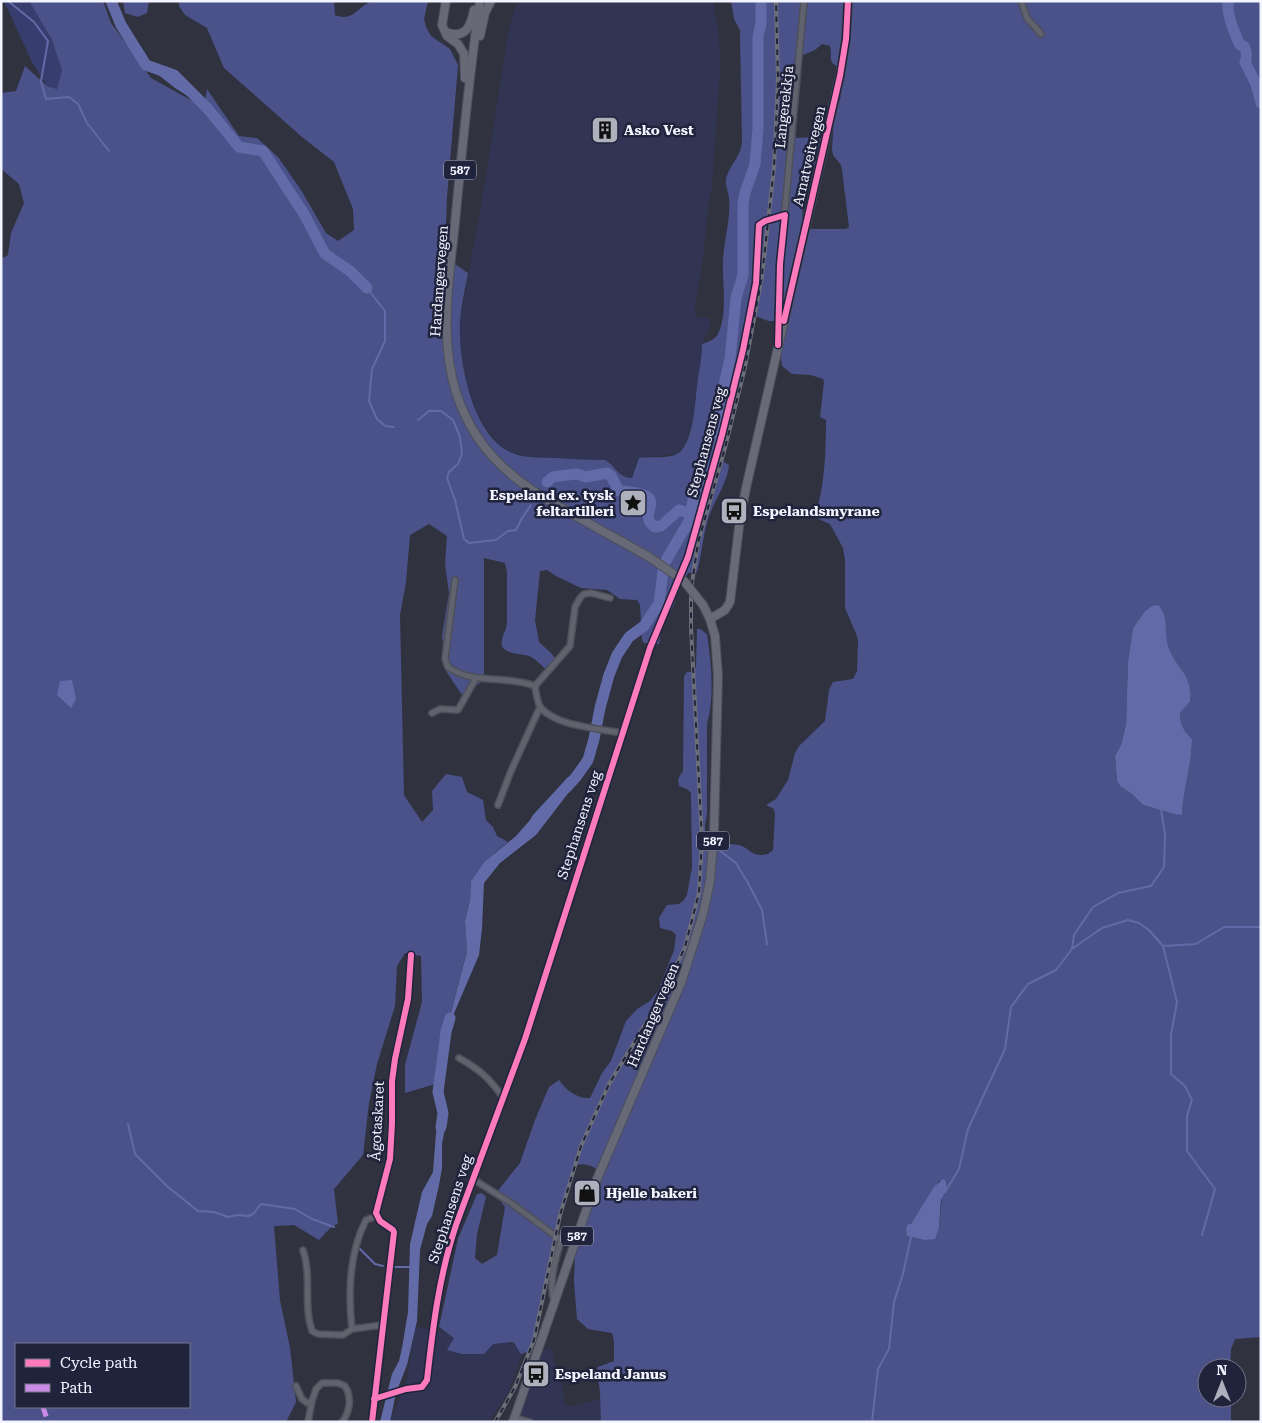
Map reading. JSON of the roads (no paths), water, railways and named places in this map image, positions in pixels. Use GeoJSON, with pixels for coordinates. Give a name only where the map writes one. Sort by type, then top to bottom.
{"type":"FeatureCollection","features":[{"type":"Feature","properties":{"kind":"main road"},"geometry":{"type":"LineString","coordinates":[[446,1],[442,20],[444,31],[456,35],[465,32],[469,27],[475,1]]}},
{"type":"Feature","properties":{"kind":"main road","name":"Hardangervegen"},"geometry":{"type":"LineString","coordinates":[[480,1],[464,126],[446,326],[451,373],[463,411],[486,449],[520,482],[649,557],[684,581],[703,605],[710,618],[716,643],[718,684],[714,834],[710,881],[694,948],[597,1179],[514,1420]]}},
{"type":"Feature","properties":{"kind":"main road","name":"587"},"geometry":{"type":"LineString","coordinates":[[464,126],[472,100],[482,22],[491,1]]}},
{"type":"Feature","properties":{"kind":"main road","name":"Arnatveitvegen"},"geometry":{"type":"LineString","coordinates":[[710,618],[725,610],[730,602],[742,505],[840,76],[846,39],[848,1]]}},
{"type":"Feature","properties":{"kind":"main road","name":"587"},"geometry":{"type":"LineString","coordinates":[[444,31],[462,49],[466,62],[460,128],[461,163]]}},
{"type":"Feature","properties":{"kind":"street","name":"Langerekkja"},"geometry":{"type":"LineString","coordinates":[[778,345],[779,292],[804,1]]}},
{"type":"Feature","properties":{"kind":"street"},"geometry":{"type":"LineString","coordinates":[[1021,1],[1027,18],[1041,34]]}},
{"type":"Feature","properties":{"kind":"street","name":"Stephansens veg"},"geometry":{"type":"LineString","coordinates":[[374,1399],[422,1387],[427,1380],[435,1309],[456,1225],[524,1039],[650,648],[688,557],[722,435],[743,350],[756,283],[759,225],[765,221],[785,215]]}},
{"type":"Feature","properties":{"kind":"street"},"geometry":{"type":"LineString","coordinates":[[455,580],[445,659],[451,669],[476,678],[520,681],[535,686]]}},
{"type":"Feature","properties":{"kind":"street"},"geometry":{"type":"LineString","coordinates":[[535,686],[570,646],[575,607],[580,598],[584,594],[590,593],[610,598]]}},
{"type":"Feature","properties":{"kind":"street"},"geometry":{"type":"LineString","coordinates":[[432,713],[440,709],[458,710],[476,678]]}},
{"type":"Feature","properties":{"kind":"street"},"geometry":{"type":"LineString","coordinates":[[498,805],[540,707],[535,686]]}},
{"type":"Feature","properties":{"kind":"street"},"geometry":{"type":"LineString","coordinates":[[540,707],[555,719],[622,733]]}},
{"type":"Feature","properties":{"kind":"street","name":"Ågotaskaret"},"geometry":{"type":"LineString","coordinates":[[377,1216],[390,1159],[394,1058],[408,999],[412,955]]}},
{"type":"Feature","properties":{"kind":"street"},"geometry":{"type":"LineString","coordinates":[[459,1058],[489,1078],[502,1096]]}},
{"type":"Feature","properties":{"kind":"street"},"geometry":{"type":"LineString","coordinates":[[473,1179],[511,1203],[561,1240],[556,1260],[552,1293],[555,1302]]}},
{"type":"Feature","properties":{"kind":"street"},"geometry":{"type":"LineString","coordinates":[[352,1329],[350,1288],[356,1244],[366,1220],[377,1216],[380,1221],[394,1232],[372,1422]]}},
{"type":"Feature","properties":{"kind":"street"},"geometry":{"type":"LineString","coordinates":[[302,1250],[306,1266],[312,1331],[318,1334],[343,1335],[352,1329],[382,1325]]}},
{"type":"Feature","properties":{"kind":"street"},"geometry":{"type":"LineString","coordinates":[[308,1422],[316,1389],[322,1383],[342,1384],[348,1390],[347,1416],[342,1422]]}},
{"type":"Feature","properties":{"kind":"street"},"geometry":{"type":"LineString","coordinates":[[296,1386],[304,1402],[312,1401]]}},
{"type":"Feature","properties":{"kind":"street","name":"Hardangervegen"},"geometry":{"type":"LineString","coordinates":[[514,1420],[530,1422]]}},
{"type":"Feature","properties":{"kind":"waterway"},"geometry":{"type":"LineString","coordinates":[[8,1],[34,22],[48,41],[41,81],[46,99],[69,97],[78,104],[87,123],[109,151]]}},
{"type":"Feature","properties":{"kind":"waterway"},"geometry":{"type":"LineString","coordinates":[[111,1],[121,25],[146,65],[174,75],[208,109],[239,147],[263,151],[304,214],[325,254],[350,271],[367,288]]}},
{"type":"Feature","properties":{"kind":"waterway"},"geometry":{"type":"LineString","coordinates":[[566,788],[588,760],[609,675],[617,655],[629,637],[644,626],[659,603],[664,564],[689,521],[694,495],[703,469],[704,456],[714,430],[730,359],[736,298],[743,275],[743,203],[755,164],[758,128],[758,36],[761,24],[761,1]]}},
{"type":"Feature","properties":{"kind":"waterway"},"geometry":{"type":"LineString","coordinates":[[1228,1],[1231,24],[1240,45],[1245,48],[1247,56],[1245,62],[1256,84],[1261,103]]}},
{"type":"Feature","properties":{"kind":"waterway"},"geometry":{"type":"LineString","coordinates":[[367,288],[385,311],[385,341],[372,369],[369,401],[377,419],[385,426],[394,427]]}},
{"type":"Feature","properties":{"kind":"waterway"},"geometry":{"type":"LineString","coordinates":[[418,420],[429,411],[441,411],[453,420],[460,437],[462,454],[458,464],[449,472],[447,478],[455,500],[464,539],[469,543],[496,540],[508,531],[516,530],[531,505]]}},
{"type":"Feature","properties":{"kind":"waterway"},"geometry":{"type":"LineString","coordinates":[[547,482],[553,477],[559,476],[577,474],[586,477],[607,473],[611,476],[619,491],[636,493],[646,496],[650,500],[648,516],[650,522],[655,527],[661,526],[679,510],[690,513]]}},
{"type":"Feature","properties":{"kind":"waterway"},"geometry":{"type":"LineString","coordinates":[[1072,949],[1074,935],[1093,907],[1118,893],[1151,886],[1164,867],[1165,834],[1161,810]]}},
{"type":"Feature","properties":{"kind":"waterway"},"geometry":{"type":"LineString","coordinates":[[719,850],[736,863],[762,910],[767,944]]}},
{"type":"Feature","properties":{"kind":"waterway"},"geometry":{"type":"LineString","coordinates":[[945,1192],[959,1169],[968,1129],[1005,1049],[1011,1007],[1028,984],[1056,970],[1072,949],[1102,928],[1128,920],[1139,923],[1149,930],[1163,946],[1177,1002],[1171,1035],[1171,1074],[1185,1086],[1192,1100],[1187,1116],[1187,1151],[1215,1189],[1202,1235]]}},
{"type":"Feature","properties":{"kind":"waterway"},"geometry":{"type":"LineString","coordinates":[[1163,946],[1196,944],[1224,927],[1261,927]]}},
{"type":"Feature","properties":{"kind":"waterway"},"geometry":{"type":"LineString","coordinates":[[441,1127],[443,1113],[438,1092],[446,1032],[450,1018]]}},
{"type":"Feature","properties":{"kind":"waterway"},"geometry":{"type":"LineString","coordinates":[[128,1124],[135,1154],[168,1187],[198,1211],[214,1212],[228,1217],[237,1215],[248,1216],[253,1214],[261,1204],[295,1209],[312,1219],[334,1227]]}},
{"type":"Feature","properties":{"kind":"waterway"},"geometry":{"type":"LineString","coordinates":[[872,1422],[878,1369],[889,1349],[894,1302],[903,1274],[911,1237]]}},
{"type":"Feature","properties":{"kind":"waterway"},"geometry":{"type":"LineString","coordinates":[[359,1248],[375,1264],[383,1266]]}},
{"type":"Feature","properties":{"kind":"waterway"},"geometry":{"type":"LineString","coordinates":[[395,1267],[410,1267]]}},
{"type":"Feature","properties":{"kind":"railway"},"geometry":{"type":"LineString","coordinates":[[495,1422],[515,1387],[534,1340],[560,1215],[581,1146],[609,1084],[663,995],[685,947],[699,893],[702,840],[691,628],[691,590],[698,543],[725,448],[745,367],[762,276],[774,168],[778,80],[776,1]]}},
{"type":"Feature","properties":{"kind":"place","name":"Asko Vest"},"geometry":{"type":"Point","coordinates":[605,130]}},
{"type":"Feature","properties":{"kind":"place","name":"Espeland ex. tysk feltartilleri"},"geometry":{"type":"Point","coordinates":[633,503]}},
{"type":"Feature","properties":{"kind":"place","name":"Espelandsmyrane"},"geometry":{"type":"Point","coordinates":[734,511]}},
{"type":"Feature","properties":{"kind":"place","name":"Hjelle bakeri"},"geometry":{"type":"Point","coordinates":[587,1193]}},
{"type":"Feature","properties":{"kind":"place","name":"Espeland Janus"},"geometry":{"type":"Point","coordinates":[536,1374]}}]}
